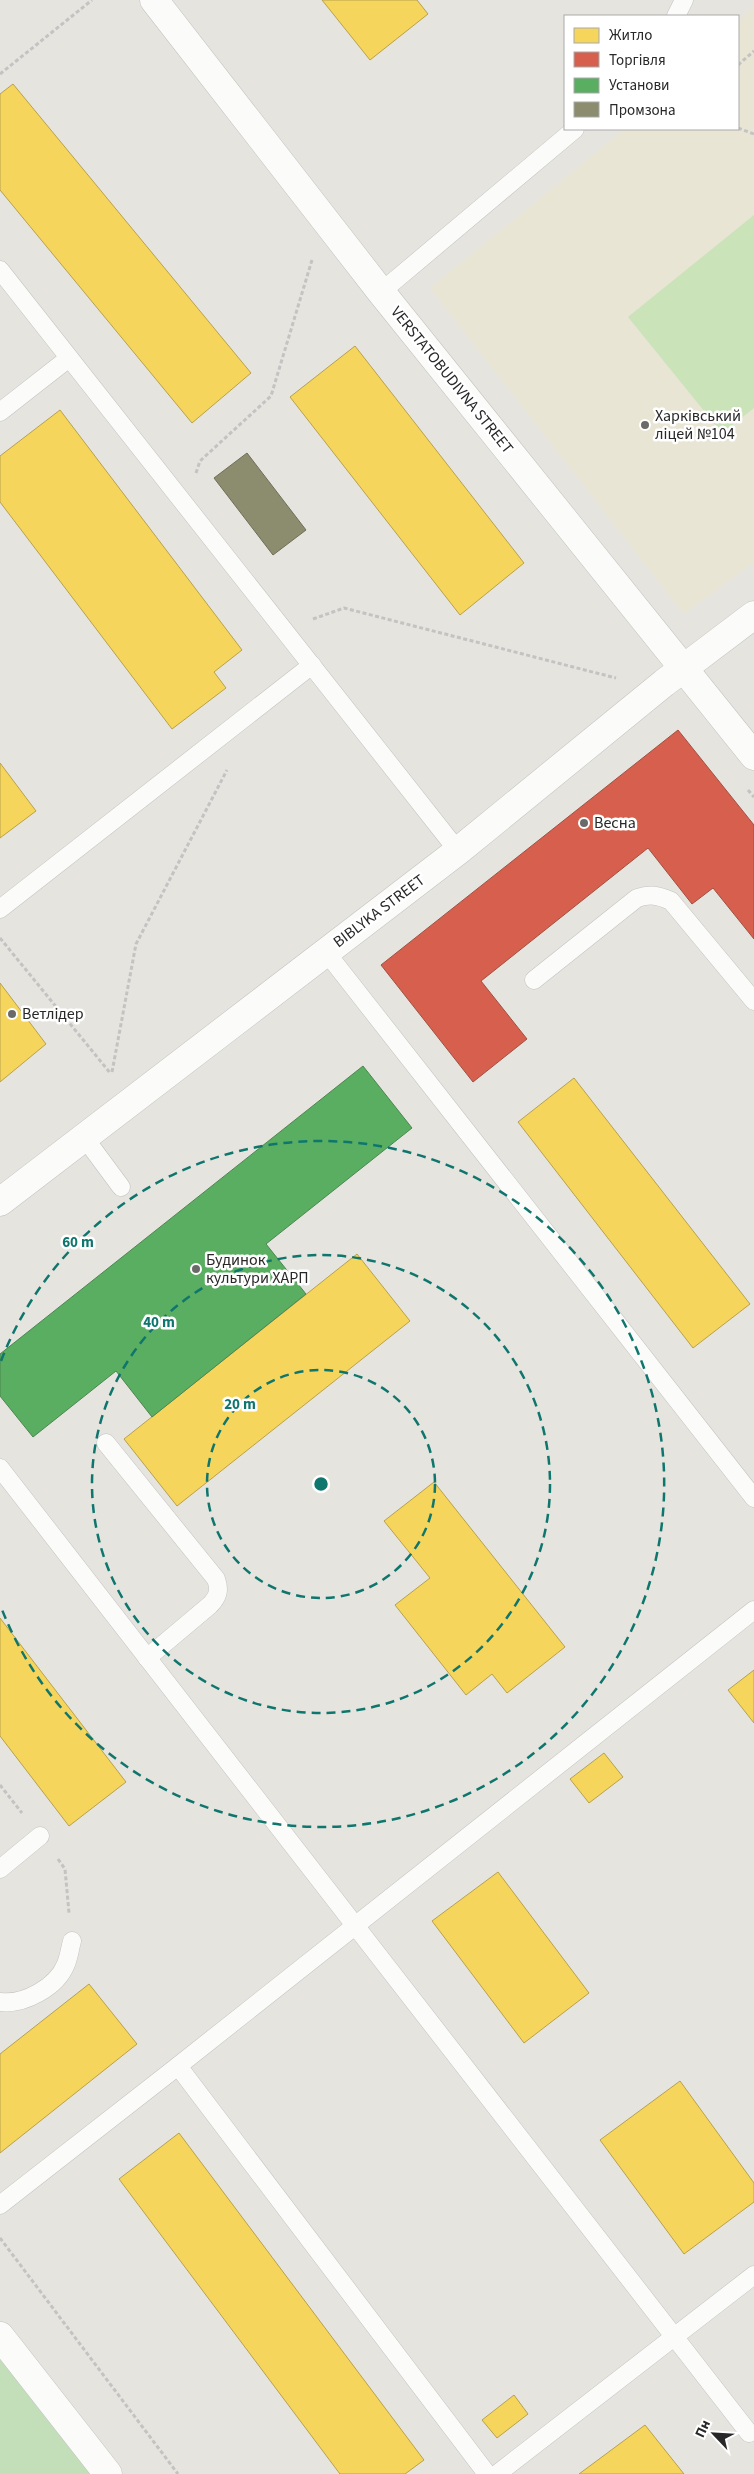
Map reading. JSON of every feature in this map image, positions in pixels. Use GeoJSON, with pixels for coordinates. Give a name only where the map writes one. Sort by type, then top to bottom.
{"type":"FeatureCollection","features":[{"type":"Feature","properties":{"kind":"street","name":"VERSTATOBUDIVNA STREET"},"geometry":{"type":"LineString","coordinates":[[154,0],[381,292],[754,756]]}},
{"type":"Feature","properties":{"kind":"street","name":"BIBLYKA STREET"},"geometry":{"type":"LineString","coordinates":[[0,1202],[458,851],[684,668],[754,615]]}},
{"type":"Feature","properties":{"kind":"street"},"geometry":{"type":"LineString","coordinates":[[0,2336],[108,2474]]}},
{"type":"Feature","properties":{"kind":"lane"},"geometry":{"type":"LineString","coordinates":[[676,15],[684,0]]}},
{"type":"Feature","properties":{"kind":"lane"},"geometry":{"type":"LineString","coordinates":[[381,292],[574,130]]}},
{"type":"Feature","properties":{"kind":"lane"},"geometry":{"type":"LineString","coordinates":[[0,270],[458,851]]}},
{"type":"Feature","properties":{"kind":"lane"},"geometry":{"type":"LineString","coordinates":[[0,412],[69,358]]}},
{"type":"Feature","properties":{"kind":"lane"},"geometry":{"type":"LineString","coordinates":[[0,909],[312,665]]}},
{"type":"Feature","properties":{"kind":"lane"},"geometry":{"type":"LineString","coordinates":[[534,980],[637,898],[659,895],[671,901],[754,1001]]}},
{"type":"Feature","properties":{"kind":"lane"},"geometry":{"type":"LineString","coordinates":[[326,952],[754,1498]]}},
{"type":"Feature","properties":{"kind":"lane"},"geometry":{"type":"LineString","coordinates":[[84,1137],[121,1187]]}},
{"type":"Feature","properties":{"kind":"lane"},"geometry":{"type":"LineString","coordinates":[[106,1443],[216,1580],[219,1588],[216,1598],[210,1605],[147,1658]]}},
{"type":"Feature","properties":{"kind":"lane"},"geometry":{"type":"LineString","coordinates":[[0,1468],[749,2433]]}},
{"type":"Feature","properties":{"kind":"lane"},"geometry":{"type":"LineString","coordinates":[[0,2205],[754,1610]]}},
{"type":"Feature","properties":{"kind":"lane"},"geometry":{"type":"LineString","coordinates":[[0,1870],[40,1836]]}},
{"type":"Feature","properties":{"kind":"lane"},"geometry":{"type":"LineString","coordinates":[[0,2002],[11,2003],[31,1998],[51,1982],[66,1964],[72,1941]]}},
{"type":"Feature","properties":{"kind":"lane"},"geometry":{"type":"LineString","coordinates":[[178,2066],[487,2474]]}},
{"type":"Feature","properties":{"kind":"lane"},"geometry":{"type":"LineString","coordinates":[[497,2474],[754,2274]]}},
{"type":"Feature","properties":{"kind":"path"},"geometry":{"type":"LineString","coordinates":[[0,74],[92,0]]}},
{"type":"Feature","properties":{"kind":"path"},"geometry":{"type":"LineString","coordinates":[[739,63],[754,51]]}},
{"type":"Feature","properties":{"kind":"path"},"geometry":{"type":"LineString","coordinates":[[739,128],[754,134]]}},
{"type":"Feature","properties":{"kind":"path"},"geometry":{"type":"LineString","coordinates":[[186,505],[200,461],[271,396],[315,251]]}},
{"type":"Feature","properties":{"kind":"path"},"geometry":{"type":"LineString","coordinates":[[284,629],[344,608],[625,681]]}},
{"type":"Feature","properties":{"kind":"path"},"geometry":{"type":"LineString","coordinates":[[0,937],[112,1075],[136,944],[229,767]]}},
{"type":"Feature","properties":{"kind":"path"},"geometry":{"type":"LineString","coordinates":[[0,2238],[178,2474]]}},
{"type":"Feature","properties":{"kind":"shaded area","name":"Харківський ліцей №104"},"geometry":{"type":"Polygon","coordinates":[[[754,5],[754,562],[684,614],[430,288],[624,130],[739,130],[739,22],[754,5]]]}},
{"type":"Feature","properties":{"kind":"green space"},"geometry":{"type":"Polygon","coordinates":[[[754,215],[754,408],[722,433],[628,317],[754,215]]]}},
{"type":"Feature","properties":{"kind":"green space"},"geometry":{"type":"Polygon","coordinates":[[[0,2336],[108,2474],[0,2474],[0,2336]]]}},
{"type":"Feature","properties":{"kind":"building: Житло"},"geometry":{"type":"Polygon","coordinates":[[[322,0],[417,0],[428,14],[370,60],[322,0]]]}},
{"type":"Feature","properties":{"kind":"building: Житло"},"geometry":{"type":"Polygon","coordinates":[[[13,84],[251,373],[192,423],[0,190],[0,94],[13,84]]]}},
{"type":"Feature","properties":{"kind":"building: Житло"},"geometry":{"type":"Polygon","coordinates":[[[355,346],[524,563],[460,615],[290,397],[355,346]]]}},
{"type":"Feature","properties":{"kind":"building: Житло"},"geometry":{"type":"Polygon","coordinates":[[[60,410],[242,650],[214,672],[226,688],[172,729],[0,502],[0,456],[60,410]]]}},
{"type":"Feature","properties":{"kind":"building: Житло"},"geometry":{"type":"Polygon","coordinates":[[[0,763],[36,811],[0,838],[0,763]]]}},
{"type":"Feature","properties":{"kind":"building: Житло","name":"Ветлідер"},"geometry":{"type":"Polygon","coordinates":[[[0,983],[46,1044],[0,1082],[0,983]]]}},
{"type":"Feature","properties":{"kind":"building: Житло"},"geometry":{"type":"Polygon","coordinates":[[[574,1078],[750,1304],[693,1348],[518,1122],[574,1078]]]}},
{"type":"Feature","properties":{"kind":"building: Житло"},"geometry":{"type":"Polygon","coordinates":[[[357,1254],[410,1321],[177,1506],[124,1439],[357,1254]]]}},
{"type":"Feature","properties":{"kind":"building: Житло"},"geometry":{"type":"Polygon","coordinates":[[[434,1482],[565,1647],[507,1693],[492,1674],[466,1695],[395,1605],[430,1578],[384,1521],[434,1482]]]}},
{"type":"Feature","properties":{"kind":"building: Житло"},"geometry":{"type":"Polygon","coordinates":[[[0,1618],[126,1782],[69,1826],[0,1736],[0,1618]]]}},
{"type":"Feature","properties":{"kind":"building: Житло"},"geometry":{"type":"Polygon","coordinates":[[[754,1670],[754,1723],[728,1690],[754,1670]]]}},
{"type":"Feature","properties":{"kind":"building: Житло"},"geometry":{"type":"Polygon","coordinates":[[[604,1753],[623,1777],[589,1803],[570,1779],[604,1753]]]}},
{"type":"Feature","properties":{"kind":"building: Житло"},"geometry":{"type":"Polygon","coordinates":[[[498,1872],[589,1993],[524,2043],[432,1921],[498,1872]]]}},
{"type":"Feature","properties":{"kind":"building: Житло"},"geometry":{"type":"Polygon","coordinates":[[[89,1984],[137,2044],[0,2153],[0,2054],[89,1984]]]}},
{"type":"Feature","properties":{"kind":"building: Житло"},"geometry":{"type":"Polygon","coordinates":[[[680,2081],[754,2183],[754,2202],[684,2254],[600,2140],[680,2081]]]}},
{"type":"Feature","properties":{"kind":"building: Житло"},"geometry":{"type":"Polygon","coordinates":[[[179,2133],[424,2460],[405,2474],[340,2474],[119,2179],[179,2133]]]}},
{"type":"Feature","properties":{"kind":"building: Житло"},"geometry":{"type":"Polygon","coordinates":[[[514,2395],[528,2414],[497,2438],[482,2420],[514,2395]]]}},
{"type":"Feature","properties":{"kind":"building: Житло"},"geometry":{"type":"Polygon","coordinates":[[[645,2425],[684,2474],[579,2474],[645,2425]]]}},
{"type":"Feature","properties":{"kind":"building: Торгівля"},"geometry":{"type":"Polygon","coordinates":[[[678,730],[754,825],[754,939],[713,888],[692,904],[648,848],[481,981],[527,1039],[473,1082],[381,965],[678,730]]]}},
{"type":"Feature","properties":{"kind":"building: Установи","name":"Будинок культури ХАРП"},"geometry":{"type":"Polygon","coordinates":[[[363,1066],[412,1128],[266,1244],[306,1294],[152,1417],[116,1371],[33,1437],[0,1396],[0,1354],[363,1066]]]}},
{"type":"Feature","properties":{"kind":"building: Промзона"},"geometry":{"type":"Polygon","coordinates":[[[247,453],[306,530],[273,555],[214,478],[247,453]]]}},
{"type":"Feature","properties":{"kind":"place","name":"Харківський ліцей №104"},"geometry":{"type":"Point","coordinates":[645,425]}},
{"type":"Feature","properties":{"kind":"place","name":"Весна"},"geometry":{"type":"Point","coordinates":[584,823]}},
{"type":"Feature","properties":{"kind":"place","name":"Ветлідер"},"geometry":{"type":"Point","coordinates":[12,1014]}},
{"type":"Feature","properties":{"kind":"place","name":"Будинок культури ХАРП"},"geometry":{"type":"Point","coordinates":[196,1269]}}]}
